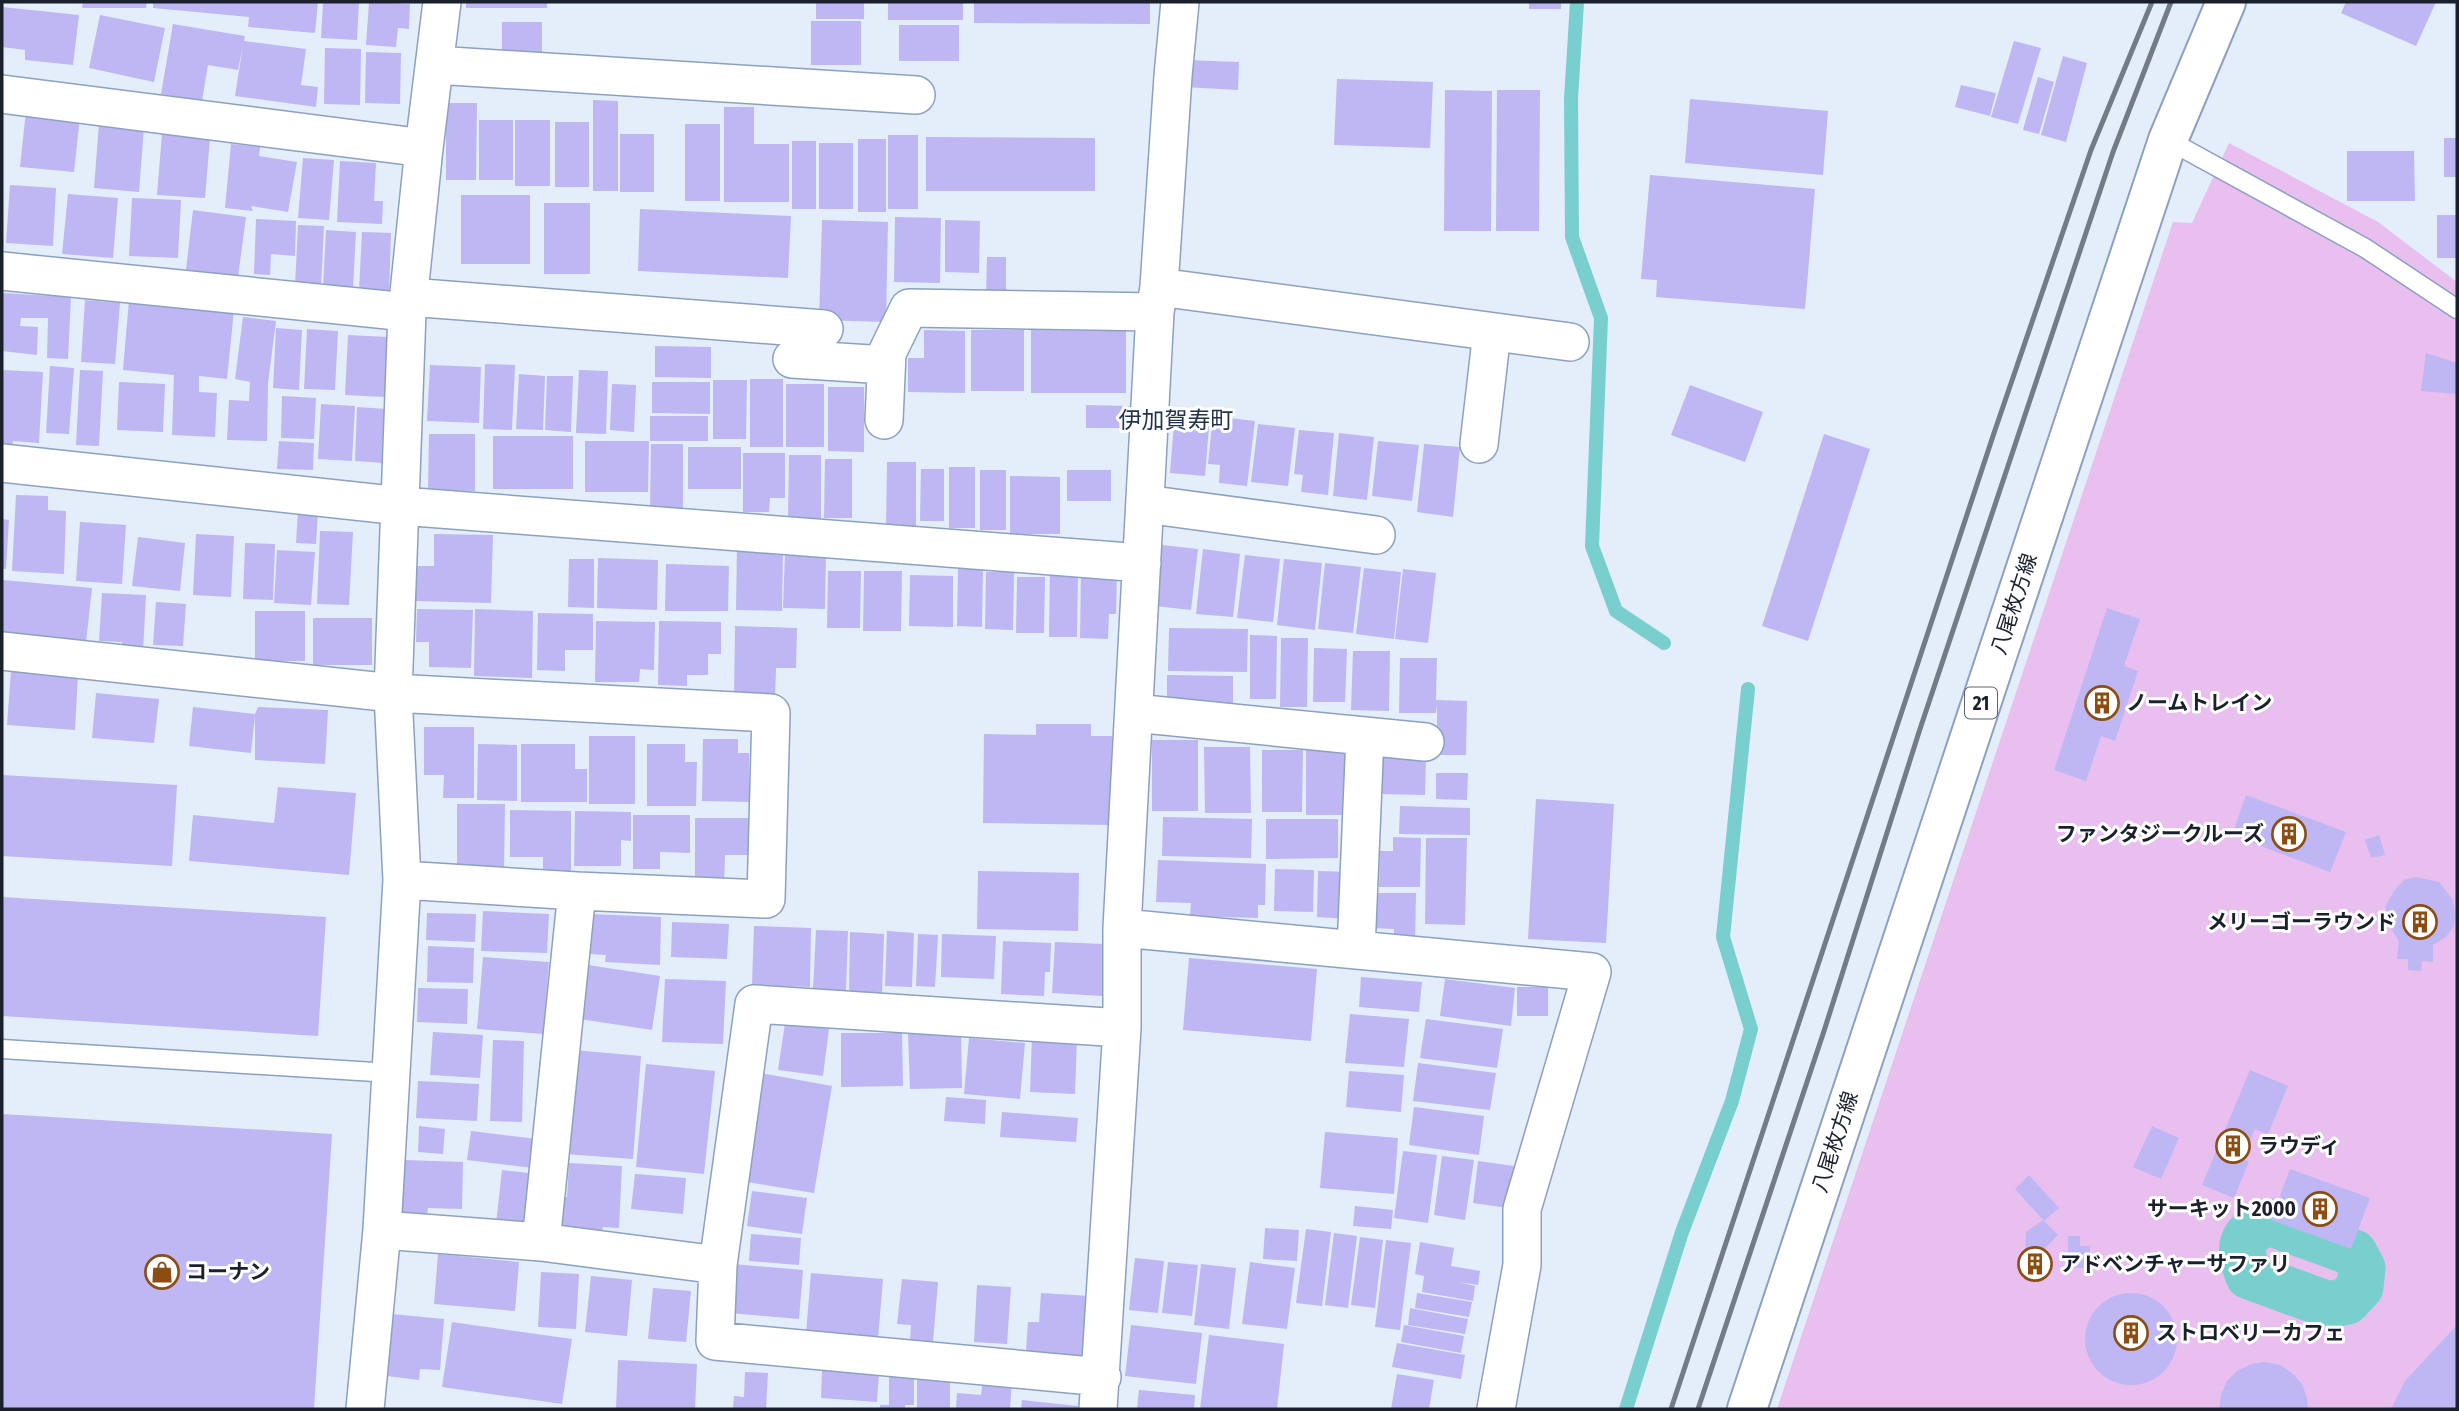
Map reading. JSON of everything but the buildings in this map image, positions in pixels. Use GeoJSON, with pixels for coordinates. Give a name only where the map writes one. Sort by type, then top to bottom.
{"type":"FeatureCollection","features":[{"type":"Feature","properties":{"kind":"main road","name":"八尾枚方線"},"geometry":{"type":"LineString","coordinates":[[1747,1409],[2168,140],[2226,2]]}},
{"type":"Feature","properties":{"kind":"street"},"geometry":{"type":"LineString","coordinates":[[365,1409],[382,1230],[402,880],[393,693],[408,304],[442,2]]}},
{"type":"Feature","properties":{"kind":"street"},"geometry":{"type":"LineString","coordinates":[[1122,1028],[754,1004],[718,1265],[715,1341],[1100,1393],[1122,1028],[1122,928],[1145,504],[1157,300],[1180,2]]}},
{"type":"Feature","properties":{"kind":"street"},"geometry":{"type":"LineString","coordinates":[[435,65],[916,95]]}},
{"type":"Feature","properties":{"kind":"street"},"geometry":{"type":"LineString","coordinates":[[2,94],[424,148]]}},
{"type":"Feature","properties":{"kind":"street"},"geometry":{"type":"LineString","coordinates":[[2,271],[408,304],[824,329]]}},
{"type":"Feature","properties":{"kind":"street"},"geometry":{"type":"LineString","coordinates":[[884,420],[887,354],[909,308],[1157,300],[1570,342]]}},
{"type":"Feature","properties":{"kind":"street"},"geometry":{"type":"LineString","coordinates":[[1479,444],[1492,332]]}},
{"type":"Feature","properties":{"kind":"street"},"geometry":{"type":"LineString","coordinates":[[792,359],[886,365]]}},
{"type":"Feature","properties":{"kind":"street"},"geometry":{"type":"LineString","coordinates":[[2,463],[401,506],[1142,563]]}},
{"type":"Feature","properties":{"kind":"street"},"geometry":{"type":"LineString","coordinates":[[1145,504],[1376,535]]}},
{"type":"Feature","properties":{"kind":"street"},"geometry":{"type":"LineString","coordinates":[[2,651],[393,693],[771,713],[766,899],[402,880]]}},
{"type":"Feature","properties":{"kind":"street"},"geometry":{"type":"LineString","coordinates":[[1134,713],[1425,742]]}},
{"type":"Feature","properties":{"kind":"street"},"geometry":{"type":"LineString","coordinates":[[1356,950],[1365,736]]}},
{"type":"Feature","properties":{"kind":"street"},"geometry":{"type":"LineString","coordinates":[[541,1242],[577,891]]}},
{"type":"Feature","properties":{"kind":"street"},"geometry":{"type":"LineString","coordinates":[[1122,928],[1592,972],[1521,1209],[1521,1265],[1496,1409]]}},
{"type":"Feature","properties":{"kind":"street"},"geometry":{"type":"LineString","coordinates":[[382,1230],[541,1242],[718,1265]]}},
{"type":"Feature","properties":{"kind":"lane"},"geometry":{"type":"LineString","coordinates":[[2168,140],[2365,248],[2457,309]]}},
{"type":"Feature","properties":{"kind":"lane"},"geometry":{"type":"LineString","coordinates":[[2,1049],[391,1073]]}},
{"type":"Feature","properties":{"kind":"shaded area"},"geometry":{"type":"Polygon","coordinates":[[[2229,143],[2378,222],[2457,282],[2457,1409],[1777,1409],[2173,222],[2192,223],[2229,143]]]}},
{"type":"Feature","properties":{"kind":"waterway"},"geometry":{"type":"LineString","coordinates":[[1577,2],[1571,99],[1572,237],[1601,318],[1592,546],[1616,611],[1664,643]]}},
{"type":"Feature","properties":{"kind":"waterway"},"geometry":{"type":"LineString","coordinates":[[1626,1409],[1682,1232],[1732,1101],[1751,1029],[1723,937],[1748,689]]}},
{"type":"Feature","properties":{"kind":"waterway"},"geometry":{"type":"LineString","coordinates":[[2269,1222],[2354,1253],[2362,1268],[2360,1287],[2347,1301],[2329,1305],[2249,1276],[2243,1257],[2244,1243],[2252,1231],[2269,1222]]}},
{"type":"Feature","properties":{"kind":"railway"},"geometry":{"type":"LineString","coordinates":[[1671,1409],[1994,433],[2091,150],[2152,2]]}},
{"type":"Feature","properties":{"kind":"railway"},"geometry":{"type":"LineString","coordinates":[[1698,1409],[1824,1031],[1919,732],[2113,152],[2171,2]]}},
{"type":"Feature","properties":{"kind":"place","name":"ノームトレイン"},"geometry":{"type":"Point","coordinates":[2102,703]}},
{"type":"Feature","properties":{"kind":"place","name":"ファンタジークルーズ"},"geometry":{"type":"Point","coordinates":[2289,834]}},
{"type":"Feature","properties":{"kind":"place","name":"メリーゴーラウンド"},"geometry":{"type":"Point","coordinates":[2420,922]}},
{"type":"Feature","properties":{"kind":"place","name":"ラウディ"},"geometry":{"type":"Point","coordinates":[2233,1146]}},
{"type":"Feature","properties":{"kind":"place","name":"サーキット2000"},"geometry":{"type":"Point","coordinates":[2320,1209]}},
{"type":"Feature","properties":{"kind":"place","name":"アドベンチャーサファリ"},"geometry":{"type":"Point","coordinates":[2035,1264]}},
{"type":"Feature","properties":{"kind":"place","name":"コーナン"},"geometry":{"type":"Point","coordinates":[162,1272]}},
{"type":"Feature","properties":{"kind":"place","name":"ストロベリーカフェ"},"geometry":{"type":"Point","coordinates":[2131,1333]}},
{"type":"Feature","properties":{"kind":"district","name":"伊加賀寿町"},"geometry":{"type":"Point","coordinates":[1176,420]}}]}
